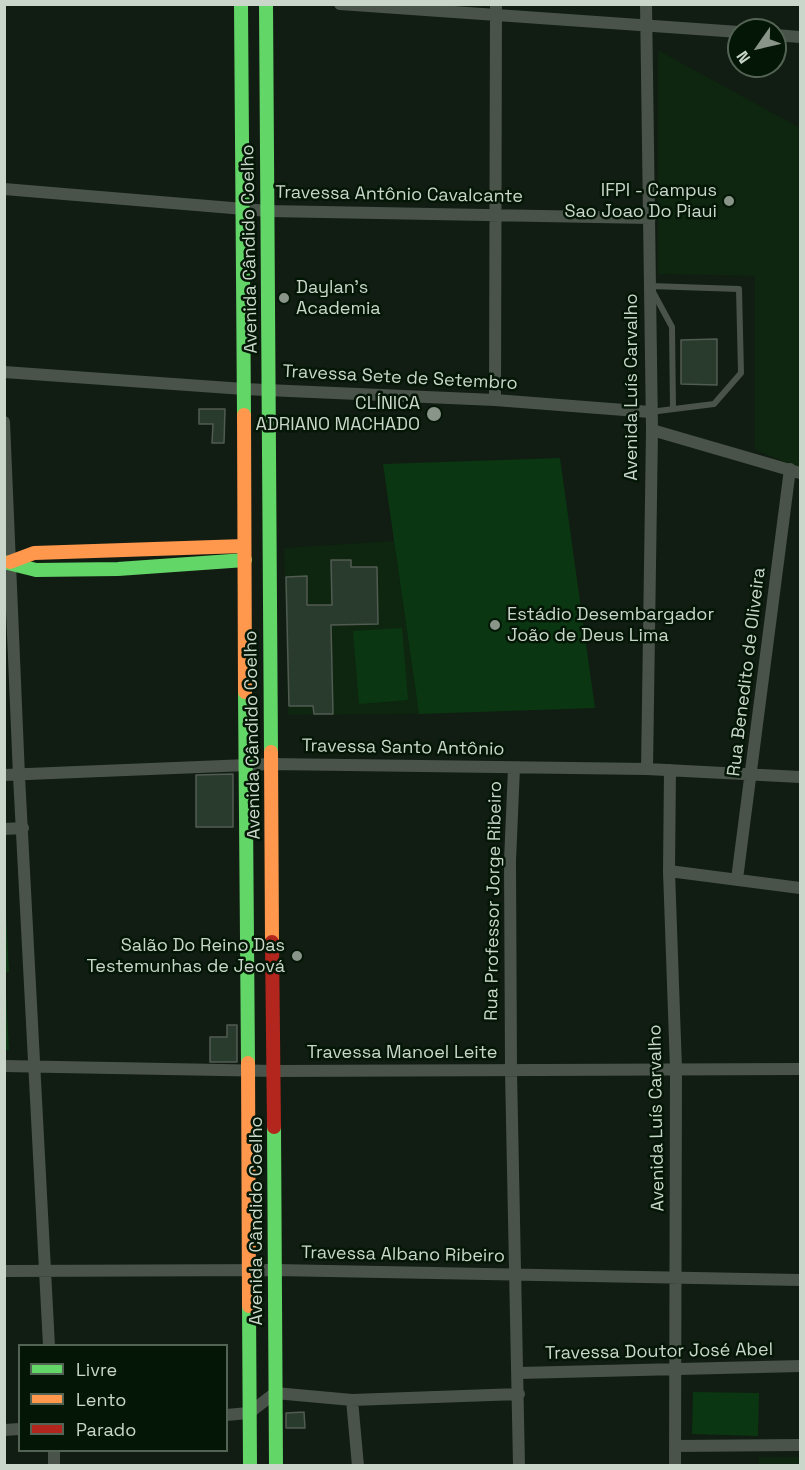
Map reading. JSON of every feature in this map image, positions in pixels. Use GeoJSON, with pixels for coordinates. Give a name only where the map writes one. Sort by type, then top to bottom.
{"type":"FeatureCollection","features":[{"type":"Feature","properties":{"kind":"main road","name":"Avenida Cândido Coelho"},"geometry":{"type":"LineString","coordinates":[[241,4],[244,553],[248,764],[250,1466]]}},
{"type":"Feature","properties":{"kind":"main road","name":"Avenida Cândido Coelho"},"geometry":{"type":"LineString","coordinates":[[266,4],[276,1466]]}},
{"type":"Feature","properties":{"kind":"main road"},"geometry":{"type":"LineString","coordinates":[[7,562],[34,553],[118,551],[244,553]]}},
{"type":"Feature","properties":{"kind":"main road"},"geometry":{"type":"LineString","coordinates":[[117,569],[118,551]]}},
{"type":"Feature","properties":{"kind":"main road"},"geometry":{"type":"LineString","coordinates":[[7,562],[36,570],[117,569],[244,553]]}},
{"type":"Feature","properties":{"kind":"street"},"geometry":{"type":"LineString","coordinates":[[340,4],[496,10],[727,32]]}},
{"type":"Feature","properties":{"kind":"street","name":"Avenida Luís Carvalho"},"geometry":{"type":"LineString","coordinates":[[646,4],[652,430],[647,769]]}},
{"type":"Feature","properties":{"kind":"street"},"geometry":{"type":"LineString","coordinates":[[495,400],[496,10]]}},
{"type":"Feature","properties":{"kind":"street","name":"Travessa Antônio Cavalcante"},"geometry":{"type":"LineString","coordinates":[[4,189],[243,210],[650,218]]}},
{"type":"Feature","properties":{"kind":"street","name":"Travessa Sete de Setembro"},"geometry":{"type":"LineString","coordinates":[[4,372],[244,389],[495,400],[650,412]]}},
{"type":"Feature","properties":{"kind":"street"},"geometry":{"type":"LineString","coordinates":[[4,422],[7,562],[49,1344]]}},
{"type":"Feature","properties":{"kind":"street"},"geometry":{"type":"LineString","coordinates":[[652,430],[795,471]]}},
{"type":"Feature","properties":{"kind":"street","name":"Rua Benedito de Oliveira"},"geometry":{"type":"LineString","coordinates":[[738,879],[795,471]]}},
{"type":"Feature","properties":{"kind":"street","name":"Travessa Santo Antônio"},"geometry":{"type":"LineString","coordinates":[[4,775],[272,764],[647,769],[752,777],[801,777]]}},
{"type":"Feature","properties":{"kind":"street","name":"Rua Professor Jorge Ribeiro"},"geometry":{"type":"LineString","coordinates":[[514,768],[510,861],[511,1071],[519,1373],[519,1466]]}},
{"type":"Feature","properties":{"kind":"street","name":"Avenida Luís Carvalho"},"geometry":{"type":"LineString","coordinates":[[670,770],[669,871],[676,1069],[675,1466]]}},
{"type":"Feature","properties":{"kind":"street"},"geometry":{"type":"LineString","coordinates":[[4,830],[23,828]]}},
{"type":"Feature","properties":{"kind":"street"},"geometry":{"type":"LineString","coordinates":[[669,871],[801,888]]}},
{"type":"Feature","properties":{"kind":"street","name":"Travessa Manoel Leite"},"geometry":{"type":"LineString","coordinates":[[4,1066],[275,1071],[801,1069]]}},
{"type":"Feature","properties":{"kind":"street","name":"Travessa Albano Ribeiro"},"geometry":{"type":"LineString","coordinates":[[4,1271],[276,1270],[515,1275],[677,1275],[801,1280]]}},
{"type":"Feature","properties":{"kind":"street","name":"Travessa Doutor José Abel"},"geometry":{"type":"LineString","coordinates":[[519,1373],[801,1366]]}},
{"type":"Feature","properties":{"kind":"street"},"geometry":{"type":"LineString","coordinates":[[228,1415],[249,1413],[275,1393],[352,1400],[519,1394]]}},
{"type":"Feature","properties":{"kind":"street"},"geometry":{"type":"LineString","coordinates":[[352,1400],[358,1466]]}},
{"type":"Feature","properties":{"kind":"street"},"geometry":{"type":"LineString","coordinates":[[675,1446],[801,1445]]}},
{"type":"Feature","properties":{"kind":"lane"},"geometry":{"type":"LineString","coordinates":[[650,286],[672,327],[673,409]]}},
{"type":"Feature","properties":{"kind":"lane"},"geometry":{"type":"LineString","coordinates":[[650,286],[739,289],[741,372],[714,404],[650,412]]}},
{"type":"Feature","properties":{"kind":"shaded area","name":"IFPI - Campus Sao Joao Do Piaui"},"geometry":{"type":"Polygon","coordinates":[[[658,50],[800,128],[800,468],[755,450],[755,276],[658,274],[658,50]]]}},
{"type":"Feature","properties":{"kind":"shaded area","name":"Estádio Desembargador João de Deus Lima"},"geometry":{"type":"Polygon","coordinates":[[[560,458],[595,708],[419,714],[383,464],[560,458]]]}},
{"type":"Feature","properties":{"kind":"shaded area"},"geometry":{"type":"Polygon","coordinates":[[[394,541],[419,714],[288,715],[284,548],[394,541]]]}},
{"type":"Feature","properties":{"kind":"shaded area"},"geometry":{"type":"Polygon","coordinates":[[[402,628],[408,700],[359,704],[353,631],[402,628]]]}},
{"type":"Feature","properties":{"kind":"shaded area"},"geometry":{"type":"Polygon","coordinates":[[[6,913],[9,972],[5,973],[6,913]]]}},
{"type":"Feature","properties":{"kind":"shaded area"},"geometry":{"type":"Polygon","coordinates":[[[5,975],[9,1050],[4,1050],[5,975]]]}},
{"type":"Feature","properties":{"kind":"shaded area"},"geometry":{"type":"Polygon","coordinates":[[[693,1392],[759,1393],[758,1436],[692,1434],[693,1392]]]}},
{"type":"Feature","properties":{"kind":"shaded area"},"geometry":{"type":"Polygon","coordinates":[[[759,1457],[800,1457],[800,1465],[759,1465],[759,1457]]]}},
{"type":"Feature","properties":{"kind":"building"},"geometry":{"type":"Polygon","coordinates":[[[717,339],[717,385],[681,384],[681,340],[717,339]]]}},
{"type":"Feature","properties":{"kind":"building"},"geometry":{"type":"Polygon","coordinates":[[[199,409],[225,409],[224,443],[212,443],[213,424],[199,424],[199,409]]]}},
{"type":"Feature","properties":{"kind":"building"},"geometry":{"type":"Polygon","coordinates":[[[331,560],[351,560],[351,567],[377,567],[378,624],[331,625],[333,714],[314,714],[313,706],[289,706],[286,577],[307,576],[307,605],[332,605],[331,560]]]}},
{"type":"Feature","properties":{"kind":"building"},"geometry":{"type":"Polygon","coordinates":[[[233,774],[233,827],[196,827],[196,775],[233,774]]]}},
{"type":"Feature","properties":{"kind":"building"},"geometry":{"type":"Polygon","coordinates":[[[227,1025],[237,1025],[237,1062],[210,1062],[210,1037],[227,1037],[227,1025]]]}},
{"type":"Feature","properties":{"kind":"building"},"geometry":{"type":"Polygon","coordinates":[[[304,1412],[305,1428],[286,1428],[286,1413],[304,1412]]]}},
{"type":"Feature","properties":{"kind":"traffic: fast"},"geometry":{"type":"LineString","coordinates":[[241,4],[244,415]]}},
{"type":"Feature","properties":{"kind":"traffic: fast"},"geometry":{"type":"LineString","coordinates":[[266,4],[271,752]]}},
{"type":"Feature","properties":{"kind":"traffic: fast"},"geometry":{"type":"LineString","coordinates":[[4,562],[36,570],[118,569],[245,560]]}},
{"type":"Feature","properties":{"kind":"traffic: fast"},"geometry":{"type":"LineString","coordinates":[[245,692],[248,1063]]}},
{"type":"Feature","properties":{"kind":"traffic: fast"},"geometry":{"type":"LineString","coordinates":[[274,1127],[276,1466]]}},
{"type":"Feature","properties":{"kind":"traffic: fast"},"geometry":{"type":"LineString","coordinates":[[249,1306],[250,1466]]}},
{"type":"Feature","properties":{"kind":"traffic: slow"},"geometry":{"type":"LineString","coordinates":[[244,415],[245,692]]}},
{"type":"Feature","properties":{"kind":"traffic: slow"},"geometry":{"type":"LineString","coordinates":[[10,562],[34,553],[244,546]]}},
{"type":"Feature","properties":{"kind":"traffic: slow"},"geometry":{"type":"LineString","coordinates":[[271,752],[272,942]]}},
{"type":"Feature","properties":{"kind":"traffic: slow"},"geometry":{"type":"LineString","coordinates":[[248,1063],[249,1306]]}},
{"type":"Feature","properties":{"kind":"traffic: jam"},"geometry":{"type":"LineString","coordinates":[[272,942],[274,1127]]}},
{"type":"Feature","properties":{"kind":"place","name":"IFPI - Campus Sao Joao Do Piaui"},"geometry":{"type":"Point","coordinates":[729,201]}},
{"type":"Feature","properties":{"kind":"place","name":"Daylan's Academia"},"geometry":{"type":"Point","coordinates":[284,298]}},
{"type":"Feature","properties":{"kind":"place","name":"CLÍNICA ADRIANO MACHADO"},"geometry":{"type":"Point","coordinates":[434,414]}},
{"type":"Feature","properties":{"kind":"place","name":"Estádio Desembargador João de Deus Lima"},"geometry":{"type":"Point","coordinates":[495,625]}},
{"type":"Feature","properties":{"kind":"place","name":"Salão Do Reino Das Testemunhas de Jeová"},"geometry":{"type":"Point","coordinates":[297,956]}}]}
